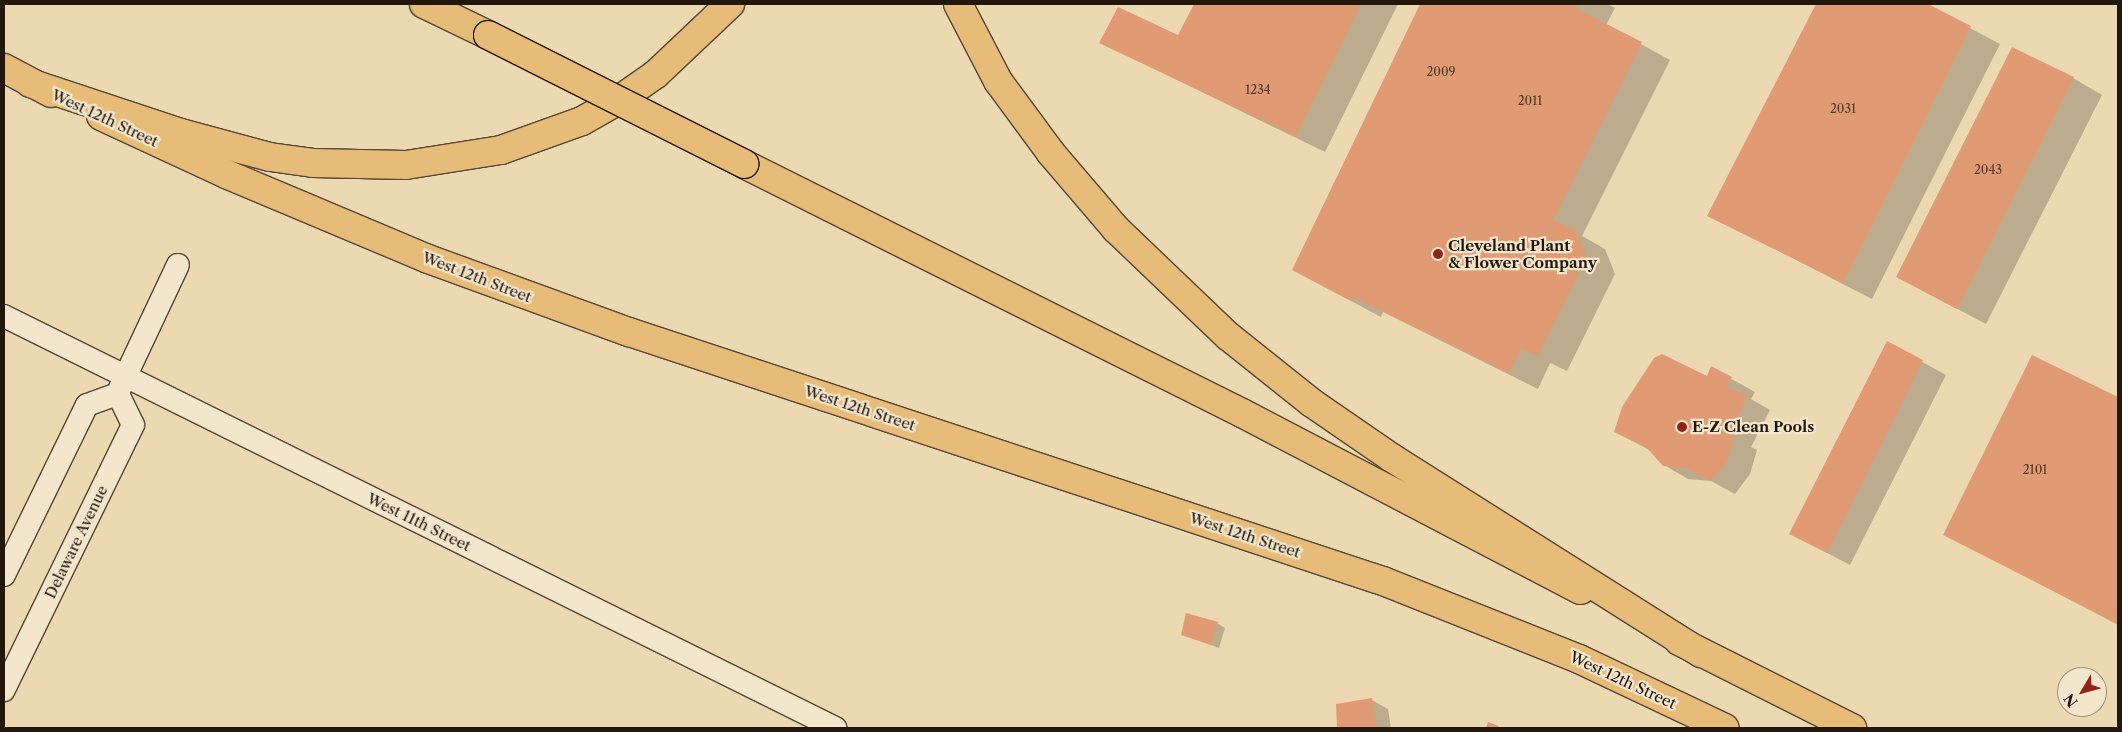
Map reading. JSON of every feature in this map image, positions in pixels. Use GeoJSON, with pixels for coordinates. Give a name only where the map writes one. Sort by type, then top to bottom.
{"type":"FeatureCollection","features":[{"type":"Feature","properties":{"kind":"main road"},"geometry":{"type":"LineString","coordinates":[[424,4],[1242,413],[1701,652],[1852,728]]}},
{"type":"Feature","properties":{"kind":"main road"},"geometry":{"type":"LineString","coordinates":[[30,83],[181,134],[270,157],[322,164],[406,165],[501,150],[582,121],[619,100],[656,74],[730,4]]}},
{"type":"Feature","properties":{"kind":"main road"},"geometry":{"type":"LineString","coordinates":[[958,4],[998,81],[1051,153],[1116,229],[1228,336],[1312,403],[1392,458],[1701,652]]}},
{"type":"Feature","properties":{"kind":"main road","name":"West 12th Street"},"geometry":{"type":"LineString","coordinates":[[4,68],[30,83],[226,174],[428,259],[638,335],[1383,581],[1579,659],[1724,728]]}},
{"type":"Feature","properties":{"kind":"street"},"geometry":{"type":"LineString","coordinates":[[4,575],[87,405],[122,385],[178,265]]}},
{"type":"Feature","properties":{"kind":"street","name":"West 11th Street"},"geometry":{"type":"LineString","coordinates":[[4,316],[122,385],[835,728]]}},
{"type":"Feature","properties":{"kind":"street","name":"Delaware Avenue"},"geometry":{"type":"LineString","coordinates":[[4,690],[133,425],[122,385]]}},
{"type":"Feature","properties":{"kind":"building"},"geometry":{"type":"Polygon","coordinates":[[[1194,4],[1361,4],[1296,136],[1099,43],[1118,7],[1178,35],[1194,4]]]}},
{"type":"Feature","properties":{"kind":"building"},"geometry":{"type":"Polygon","coordinates":[[[1420,4],[1579,4],[1577,9],[1642,42],[1553,220],[1576,231],[1587,257],[1537,356],[1521,348],[1509,373],[1353,297],[1351,301],[1292,270],[1420,4]]]}},
{"type":"Feature","properties":{"kind":"building"},"geometry":{"type":"Polygon","coordinates":[[[1816,4],[1928,4],[1971,26],[1843,283],[1707,216],[1816,4]]]}},
{"type":"Feature","properties":{"kind":"building"},"geometry":{"type":"Polygon","coordinates":[[[2012,47],[2074,77],[1957,309],[1896,277],[2012,47]]]}},
{"type":"Feature","properties":{"kind":"building"},"geometry":{"type":"Polygon","coordinates":[[[1887,341],[1923,360],[1827,553],[1789,534],[1887,341]]]}},
{"type":"Feature","properties":{"kind":"building"},"geometry":{"type":"Polygon","coordinates":[[[1662,354],[1707,376],[1711,366],[1732,377],[1727,387],[1748,396],[1729,433],[1734,436],[1727,461],[1711,481],[1686,468],[1663,466],[1647,448],[1614,432],[1622,407],[1654,358],[1662,354]]]}},
{"type":"Feature","properties":{"kind":"building"},"geometry":{"type":"Polygon","coordinates":[[[2032,355],[2118,397],[2118,624],[1943,535],[2032,355]]]}},
{"type":"Feature","properties":{"kind":"building"},"geometry":{"type":"Polygon","coordinates":[[[1186,613],[1218,622],[1211,645],[1181,635],[1186,613]]]}},
{"type":"Feature","properties":{"kind":"building"},"geometry":{"type":"Polygon","coordinates":[[[1372,698],[1377,728],[1337,728],[1336,704],[1372,698]]]}},
{"type":"Feature","properties":{"kind":"building"},"geometry":{"type":"Polygon","coordinates":[[[1488,722],[1499,726],[1498,728],[1486,728],[1488,722]]]}},
{"type":"Feature","properties":{"kind":"place","name":"Cleveland Plant & Flower Company"},"geometry":{"type":"Point","coordinates":[1438,254]}},
{"type":"Feature","properties":{"kind":"place","name":"E-Z Clean Pools"},"geometry":{"type":"Point","coordinates":[1682,427]}}]}
